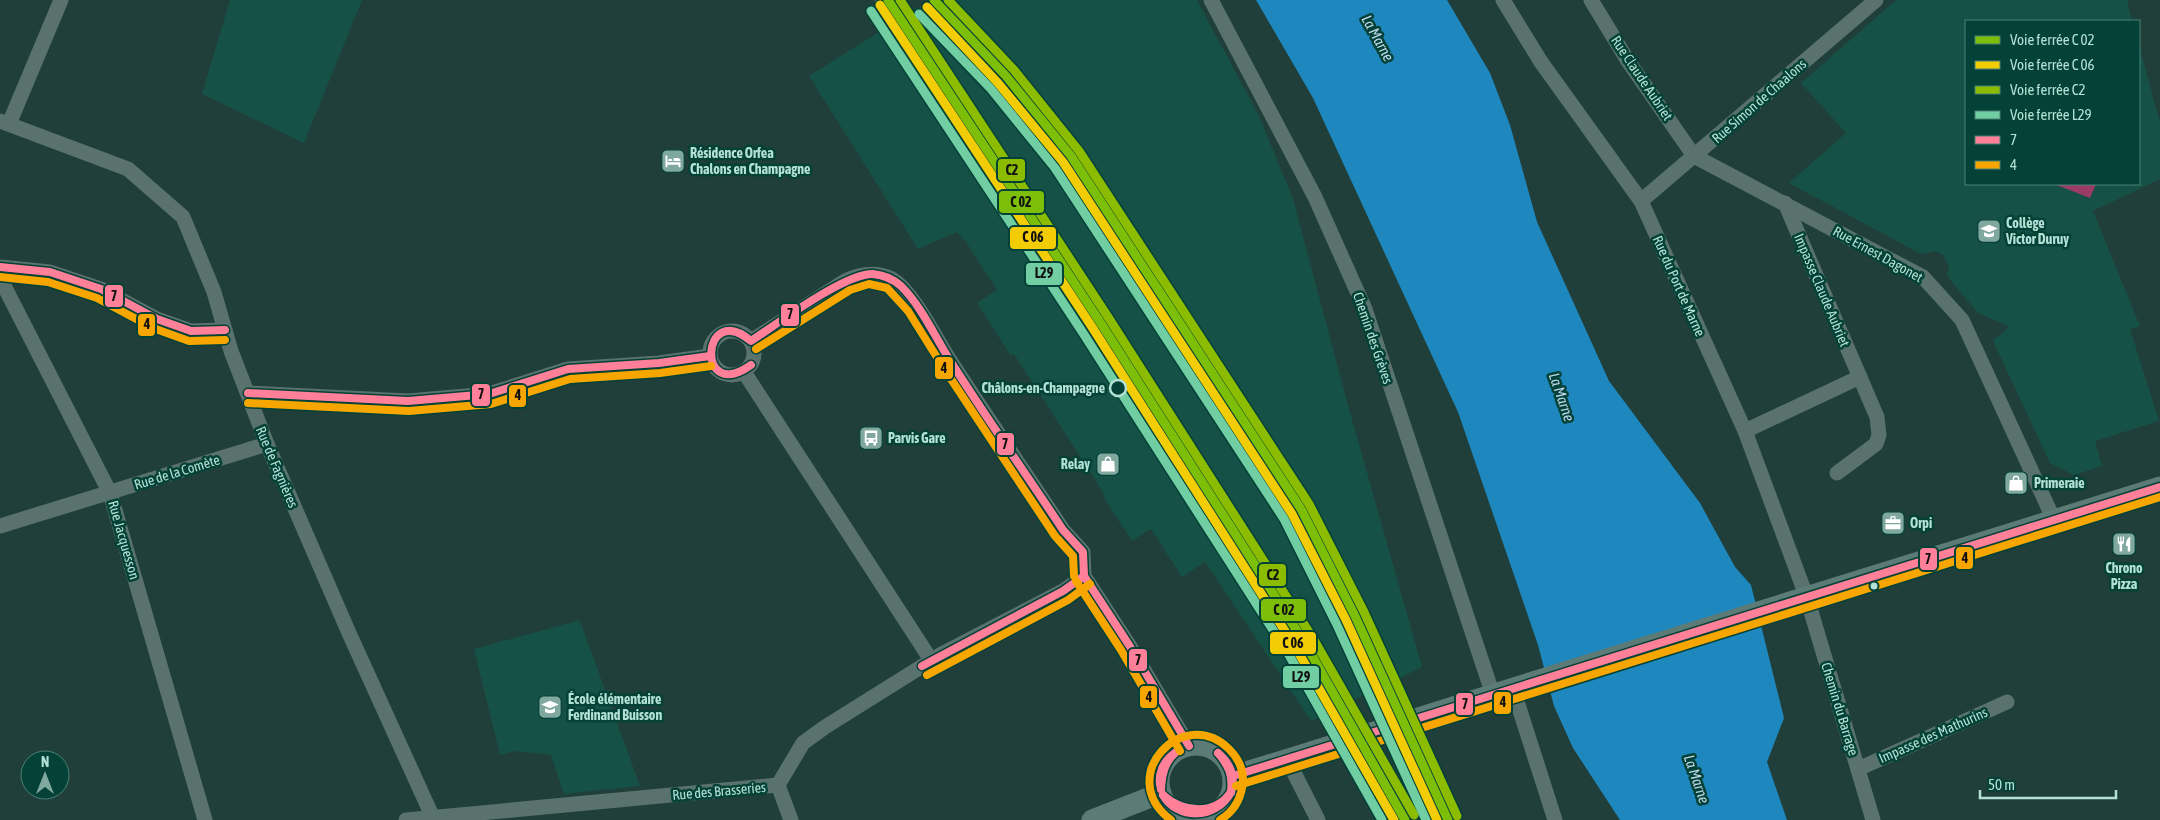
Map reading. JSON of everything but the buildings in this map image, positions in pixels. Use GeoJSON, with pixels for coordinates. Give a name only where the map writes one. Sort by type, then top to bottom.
{"type":"FeatureCollection","features":[{"type":"Feature","properties":{"kind":"main road"},"geometry":{"type":"LineString","coordinates":[[1233,776],[2160,487]]}},
{"type":"Feature","properties":{"kind":"main road"},"geometry":{"type":"LineString","coordinates":[[1200,745],[1211,748],[1220,754],[1228,762],[1233,776],[1234,784],[1231,796],[1224,806],[1214,814],[1203,819],[1182,816],[1173,811],[1161,794],[1159,781],[1162,769],[1173,754],[1189,746],[1200,745]]}},
{"type":"Feature","properties":{"kind":"main road"},"geometry":{"type":"LineString","coordinates":[[1104,818],[1139,801],[1161,794]]}},
{"type":"Feature","properties":{"kind":"street"},"geometry":{"type":"LineString","coordinates":[[4,123],[60,0]]}},
{"type":"Feature","properties":{"kind":"street","name":"Chemin des Grèves"},"geometry":{"type":"LineString","coordinates":[[1211,0],[1315,197],[1349,270],[1364,309],[1493,695]]}},
{"type":"Feature","properties":{"kind":"street","name":"Rue du Port de Marne"},"geometry":{"type":"LineString","coordinates":[[1503,0],[1541,62],[1641,201],[1745,432],[1799,600]]}},
{"type":"Feature","properties":{"kind":"street","name":"Rue Claude Aubriet"},"geometry":{"type":"LineString","coordinates":[[1590,0],[1628,61],[1694,156]]}},
{"type":"Feature","properties":{"kind":"street","name":"Rue Simon de Chaalons"},"geometry":{"type":"LineString","coordinates":[[1641,201],[1876,0]]}},
{"type":"Feature","properties":{"kind":"street","name":"Rue de Fagnières"},"geometry":{"type":"LineString","coordinates":[[4,123],[128,168],[183,217],[214,292],[231,351],[267,444],[349,633],[434,819]]}},
{"type":"Feature","properties":{"kind":"street","name":"Rue Ernest Dagonet"},"geometry":{"type":"LineString","coordinates":[[1694,156],[1923,277],[1962,320],[2054,520]]}},
{"type":"Feature","properties":{"kind":"street","name":"Impasse Claude Aubriet"},"geometry":{"type":"LineString","coordinates":[[1785,203],[1877,417],[1879,435],[1876,444],[1837,473]]}},
{"type":"Feature","properties":{"kind":"street"},"geometry":{"type":"LineString","coordinates":[[0,267],[50,272],[92,286],[157,319],[191,331],[225,330]]}},
{"type":"Feature","properties":{"kind":"street"},"geometry":{"type":"LineString","coordinates":[[750,341],[844,281],[859,275],[880,275],[892,279],[902,287],[1063,530],[1083,552],[1084,576],[1129,645],[1189,746]]}},
{"type":"Feature","properties":{"kind":"street","name":"Rue Jacquesson"},"geometry":{"type":"LineString","coordinates":[[0,278],[110,492],[205,820]]}},
{"type":"Feature","properties":{"kind":"street"},"geometry":{"type":"LineString","coordinates":[[734,331],[743,334],[750,341],[754,357],[751,365],[744,372],[733,376],[722,374],[714,366],[710,356],[711,346],[716,338],[724,333],[734,331]]}},
{"type":"Feature","properties":{"kind":"street"},"geometry":{"type":"LineString","coordinates":[[248,393],[408,401],[489,394],[568,369],[659,364],[710,356]]}},
{"type":"Feature","properties":{"kind":"street"},"geometry":{"type":"LineString","coordinates":[[744,372],[931,660]]}},
{"type":"Feature","properties":{"kind":"street"},"geometry":{"type":"LineString","coordinates":[[1745,432],[1860,377]]}},
{"type":"Feature","properties":{"kind":"street","name":"Rue de la Comète"},"geometry":{"type":"LineString","coordinates":[[0,526],[267,444]]}},
{"type":"Feature","properties":{"kind":"street","name":"Rue des Brasseries"},"geometry":{"type":"LineString","coordinates":[[406,820],[434,819],[778,785],[803,743],[825,727],[931,660],[1063,591],[1084,576]]}},
{"type":"Feature","properties":{"kind":"street","name":"Chemin du Barrage"},"geometry":{"type":"LineString","coordinates":[[1799,600],[1874,820]]}},
{"type":"Feature","properties":{"kind":"street"},"geometry":{"type":"LineString","coordinates":[[1523,686],[1555,820]]}},
{"type":"Feature","properties":{"kind":"street","name":"Impasse des Mathurins"},"geometry":{"type":"LineString","coordinates":[[1858,769],[2007,702]]}},
{"type":"Feature","properties":{"kind":"street"},"geometry":{"type":"LineString","coordinates":[[1287,759],[1318,820]]}},
{"type":"Feature","properties":{"kind":"street"},"geometry":{"type":"LineString","coordinates":[[778,785],[791,820]]}},
{"type":"Feature","properties":{"kind":"shaded area"},"geometry":{"type":"Polygon","coordinates":[[[230,0],[362,0],[304,143],[202,94],[230,0]]]}},
{"type":"Feature","properties":{"kind":"shaded area"},"geometry":{"type":"Polygon","coordinates":[[[930,0],[1197,0],[1259,116],[1293,199],[1349,409],[1422,667],[1311,721],[1205,562],[1182,577],[1151,529],[1132,541],[1105,500],[1103,492],[1014,354],[1011,356],[977,303],[997,290],[966,242],[957,232],[918,249],[809,76],[930,0]]]}},
{"type":"Feature","properties":{"kind":"shaded area","name":"Collège Victor Duruy"},"geometry":{"type":"Polygon","coordinates":[[[1896,0],[2127,0],[2132,20],[1965,20],[1965,185],[2140,185],[2140,49],[2160,123],[2160,179],[2093,211],[2140,326],[2130,329],[2159,421],[2095,441],[2102,466],[2074,475],[2050,463],[1993,341],[2009,327],[1977,312],[1947,276],[1949,267],[1943,255],[1936,251],[1921,254],[1789,183],[1846,133],[1801,83],[1896,0]]]}},
{"type":"Feature","properties":{"kind":"shaded area"},"geometry":{"type":"Polygon","coordinates":[[[2057,185],[2096,185],[2090,198],[2057,185]]]}},
{"type":"Feature","properties":{"kind":"shaded area","name":"École élémentaire Ferdinand Buisson"},"geometry":{"type":"Polygon","coordinates":[[[580,620],[640,786],[564,794],[551,755],[517,751],[500,755],[474,649],[580,620]]]}},
{"type":"Feature","properties":{"kind":"water","name":"La Marne"},"geometry":{"type":"Polygon","coordinates":[[[1256,0],[1447,0],[1490,73],[1510,125],[1537,222],[1609,381],[1700,503],[1735,567],[1751,585],[1784,718],[1767,762],[1787,820],[1620,820],[1573,748],[1554,706],[1538,645],[1458,412],[1313,98],[1256,0]]]}},
{"type":"Feature","properties":{"kind":"railway"},"geometry":{"type":"LineString","coordinates":[[876,0],[991,174],[1136,403],[1298,650],[1394,820]]}},
{"type":"Feature","properties":{"kind":"transit line"},"geometry":{"type":"LineString","coordinates":[[888,0],[1100,322],[1306,645],[1405,820]]}},
{"type":"Feature","properties":{"kind":"transit line"},"geometry":{"type":"LineString","coordinates":[[934,0],[1006,76],[1071,156],[1301,509],[1355,616],[1448,820]]}},
{"type":"Feature","properties":{"kind":"transit line"},"geometry":{"type":"LineString","coordinates":[[880,5],[1092,327],[1297,650],[1394,820]]}},
{"type":"Feature","properties":{"kind":"transit line"},"geometry":{"type":"LineString","coordinates":[[927,7],[998,83],[1063,162],[1292,514],[1346,620],[1437,820]]}},
{"type":"Feature","properties":{"kind":"transit line","name":"7"},"geometry":{"type":"LineString","coordinates":[[0,267],[50,272],[101,289],[157,319],[191,331],[225,330]]}},
{"type":"Feature","properties":{"kind":"transit line","name":"7"},"geometry":{"type":"LineString","coordinates":[[751,365],[733,374],[720,372],[713,364],[711,352],[714,341],[722,333],[734,332],[751,341],[829,290],[861,276],[873,274],[885,276],[895,281],[909,294],[951,362],[1063,530],[1083,552],[1084,576]]}},
{"type":"Feature","properties":{"kind":"transit line","name":"4"},"geometry":{"type":"LineString","coordinates":[[0,277],[48,282],[97,298],[153,328],[189,341],[225,340]]}},
{"type":"Feature","properties":{"kind":"transit line","name":"4"},"geometry":{"type":"LineString","coordinates":[[756,349],[850,290],[869,284],[887,288],[908,311],[1055,536],[1073,556],[1074,576]]}},
{"type":"Feature","properties":{"kind":"transit line","name":"7"},"geometry":{"type":"LineString","coordinates":[[248,393],[408,401],[489,394],[568,369],[659,363],[710,356]]}},
{"type":"Feature","properties":{"kind":"transit line","name":"4"},"geometry":{"type":"LineString","coordinates":[[248,403],[409,411],[491,404],[570,379],[660,373],[711,366]]}},
{"type":"Feature","properties":{"kind":"transit line","name":"7"},"geometry":{"type":"LineString","coordinates":[[1233,776],[2160,487]]}},
{"type":"Feature","properties":{"kind":"transit line","name":"4"},"geometry":{"type":"LineString","coordinates":[[1236,786],[2160,497]]}},
{"type":"Feature","properties":{"kind":"transit line","name":"7"},"geometry":{"type":"LineString","coordinates":[[1084,576],[1129,645],[1189,746]]}},
{"type":"Feature","properties":{"kind":"transit line","name":"7"},"geometry":{"type":"LineString","coordinates":[[922,666],[1063,591],[1084,576]]}},
{"type":"Feature","properties":{"kind":"transit line","name":"4"},"geometry":{"type":"LineString","coordinates":[[1076,581],[1121,650],[1180,751]]}},
{"type":"Feature","properties":{"kind":"transit line","name":"4"},"geometry":{"type":"LineString","coordinates":[[927,675],[1068,600],[1090,584]]}},
{"type":"Feature","properties":{"kind":"transit line","name":"4"},"geometry":{"type":"LineString","coordinates":[[1171,820],[1155,803],[1150,784],[1152,767],[1161,752],[1175,740],[1193,735],[1211,737],[1229,749],[1241,767],[1243,780],[1239,798],[1234,808],[1220,820]]}},
{"type":"Feature","properties":{"kind":"transit line","name":"7"},"geometry":{"type":"LineString","coordinates":[[1161,789],[1162,769],[1167,760],[1175,753]]}},
{"type":"Feature","properties":{"kind":"transit line","name":"7"},"geometry":{"type":"LineString","coordinates":[[1161,789],[1164,769],[1175,753]]}},
{"type":"Feature","properties":{"kind":"transit line","name":"7"},"geometry":{"type":"LineString","coordinates":[[1218,753],[1226,761],[1231,771],[1233,781],[1231,792]]}},
{"type":"Feature","properties":{"kind":"transit line","name":"7"},"geometry":{"type":"LineString","coordinates":[[1218,753],[1229,771],[1231,792]]}},
{"type":"Feature","properties":{"kind":"transit line","name":"7"},"geometry":{"type":"LineString","coordinates":[[1163,795],[1180,806],[1198,809],[1216,805],[1231,792]]}},
{"type":"Feature","properties":{"kind":"transit line","name":"7"},"geometry":{"type":"LineString","coordinates":[[1163,795],[1177,809],[1197,813],[1207,812],[1216,808],[1231,792]]}},
{"type":"Feature","properties":{"kind":"rail line","name":"C2"},"geometry":{"type":"LineString","coordinates":[[900,0],[1108,317],[1314,640],[1414,815]]}},
{"type":"Feature","properties":{"kind":"rail line","name":"C2"},"geometry":{"type":"LineString","coordinates":[[948,0],[1014,70],[1079,151],[1309,504],[1364,612],[1457,816]]}},
{"type":"Feature","properties":{"kind":"rail line","name":"L29"},"geometry":{"type":"LineString","coordinates":[[871,11],[1083,333],[1289,655],[1382,820]]}},
{"type":"Feature","properties":{"kind":"rail line","name":"L29"},"geometry":{"type":"LineString","coordinates":[[919,14],[991,89],[1055,168],[1284,519],[1337,625],[1426,820]]}},
{"type":"Feature","properties":{"kind":"place","name":"Résidence Orfea Chalons en Champagne"},"geometry":{"type":"Point","coordinates":[673,161]}},
{"type":"Feature","properties":{"kind":"place","name":"Collège Victor Duruy"},"geometry":{"type":"Point","coordinates":[1989,231]}},
{"type":"Feature","properties":{"kind":"place","name":"Châlons-en-Champagne"},"geometry":{"type":"Point","coordinates":[1118,388]}},
{"type":"Feature","properties":{"kind":"place","name":"Parvis Gare"},"geometry":{"type":"Point","coordinates":[871,438]}},
{"type":"Feature","properties":{"kind":"place","name":"Relay"},"geometry":{"type":"Point","coordinates":[1108,464]}},
{"type":"Feature","properties":{"kind":"place","name":"Primeraie"},"geometry":{"type":"Point","coordinates":[2016,483]}},
{"type":"Feature","properties":{"kind":"place","name":"Orpi"},"geometry":{"type":"Point","coordinates":[1893,523]}},
{"type":"Feature","properties":{"kind":"place","name":"Chrono Pizza"},"geometry":{"type":"Point","coordinates":[2124,544]}},
{"type":"Feature","properties":{"kind":"place","name":"École élémentaire Ferdinand Buisson"},"geometry":{"type":"Point","coordinates":[550,707]}}]}
